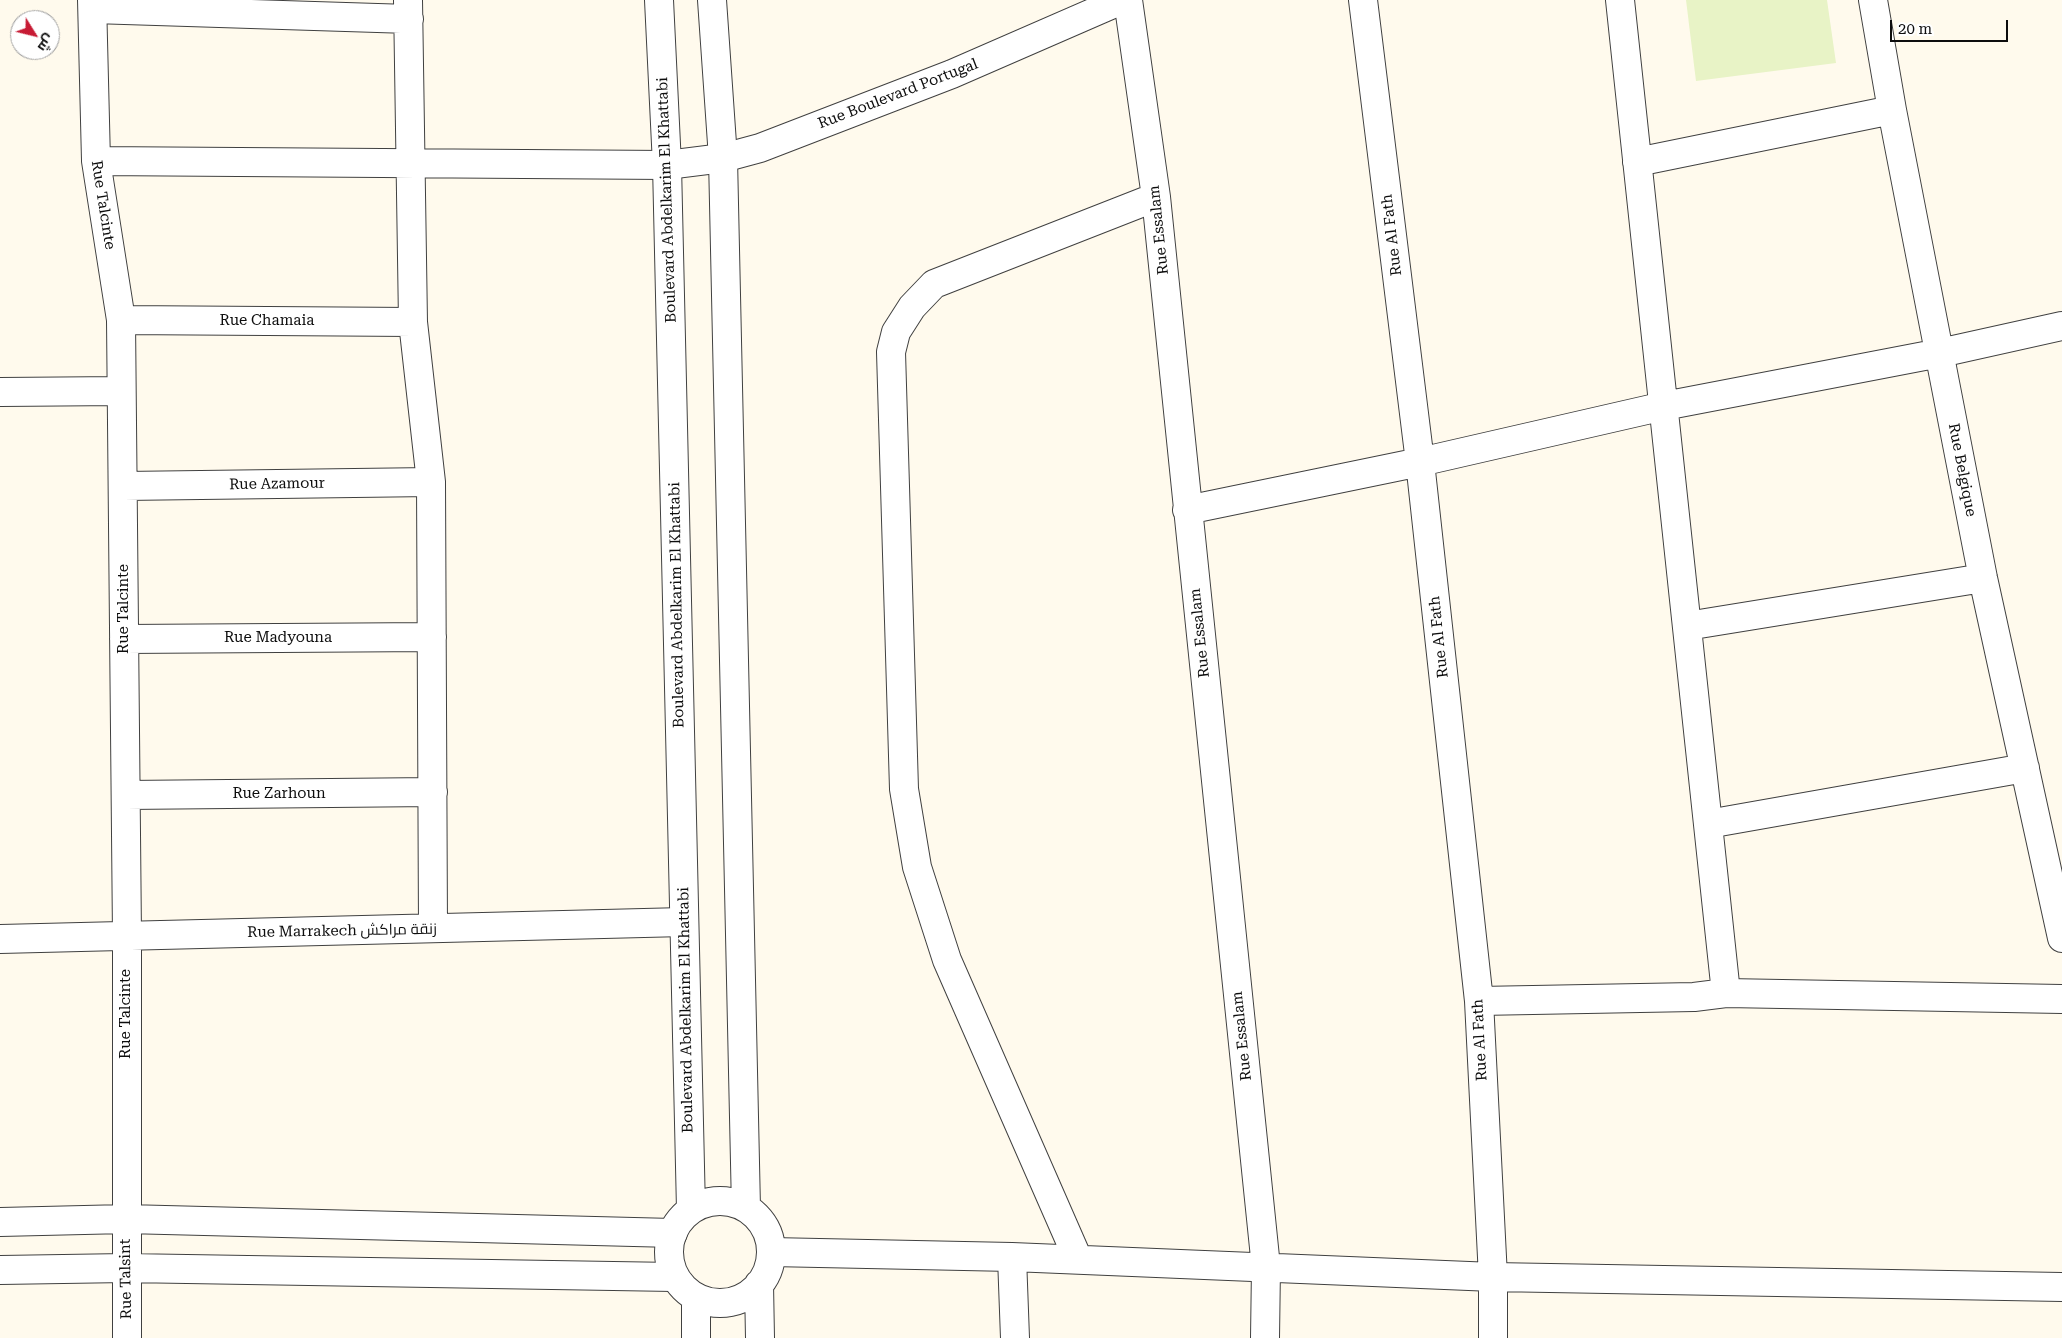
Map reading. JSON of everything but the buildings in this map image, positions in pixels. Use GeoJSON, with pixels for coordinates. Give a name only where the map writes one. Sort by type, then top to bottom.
{"type":"FeatureCollection","features":[{"type":"Feature","properties":{"kind":"street","name":"Boulevard Abdelkarim El Khattabi"},"geometry":{"type":"LineString","coordinates":[[658,0],[668,165],[691,1210]]}},
{"type":"Feature","properties":{"kind":"street"},"geometry":{"type":"LineString","coordinates":[[712,0],[723,158],[746,1208]]}},
{"type":"Feature","properties":{"kind":"street","name":"Rue Boulevard Portugal"},"geometry":{"type":"LineString","coordinates":[[96,161],[668,165],[723,158],[760,148],[952,74],[1122,0]]}},
{"type":"Feature","properties":{"kind":"street","name":"Rue Essalam"},"geometry":{"type":"LineString","coordinates":[[1128,0],[1156,196],[1266,1267],[1265,1338]]}},
{"type":"Feature","properties":{"kind":"street","name":"Rue Al Fath"},"geometry":{"type":"LineString","coordinates":[[1363,0],[1420,462],[1479,1000],[1493,1276],[1493,1338]]}},
{"type":"Feature","properties":{"kind":"street"},"geometry":{"type":"LineString","coordinates":[[1620,0],[1726,993]]}},
{"type":"Feature","properties":{"kind":"street","name":"Rue Belgique"},"geometry":{"type":"LineString","coordinates":[[1873,0],[1892,110],[1983,578],[2062,938]]}},
{"type":"Feature","properties":{"kind":"street"},"geometry":{"type":"LineString","coordinates":[[93,5],[408,9],[412,322],[431,482],[433,928]]}},
{"type":"Feature","properties":{"kind":"street","name":"Rue Talcinte"},"geometry":{"type":"LineString","coordinates":[[93,5],[96,161],[121,320],[127,936],[126,1219]]}},
{"type":"Feature","properties":{"kind":"street"},"geometry":{"type":"LineString","coordinates":[[1637,162],[1892,110]]}},
{"type":"Feature","properties":{"kind":"street"},"geometry":{"type":"LineString","coordinates":[[1078,1259],[947,960],[917,868],[904,789],[891,352],[896,332],[901,324],[912,307],[934,284],[1156,196]]}},
{"type":"Feature","properties":{"kind":"street","name":"Rue Chamaia"},"geometry":{"type":"LineString","coordinates":[[121,320],[412,322]]}},
{"type":"Feature","properties":{"kind":"street"},"geometry":{"type":"LineString","coordinates":[[1187,510],[1420,462],[1664,406],[1940,353],[2062,326]]}},
{"type":"Feature","properties":{"kind":"street"},"geometry":{"type":"LineString","coordinates":[[0,392],[121,391]]}},
{"type":"Feature","properties":{"kind":"street","name":"Rue Azamour"},"geometry":{"type":"LineString","coordinates":[[124,486],[431,482]]}},
{"type":"Feature","properties":{"kind":"street"},"geometry":{"type":"LineString","coordinates":[[1687,626],[1983,578]]}},
{"type":"Feature","properties":{"kind":"street","name":"Rue Madyouna"},"geometry":{"type":"LineString","coordinates":[[124,639],[432,637]]}},
{"type":"Feature","properties":{"kind":"street"},"geometry":{"type":"LineString","coordinates":[[1708,824],[2024,768]]}},
{"type":"Feature","properties":{"kind":"street","name":"Rue Zarhoun"},"geometry":{"type":"LineString","coordinates":[[126,795],[433,792]]}},
{"type":"Feature","properties":{"kind":"street","name":"Rue Marrakech زنقة مراكش"},"geometry":{"type":"LineString","coordinates":[[0,939],[684,922]]}},
{"type":"Feature","properties":{"kind":"street"},"geometry":{"type":"LineString","coordinates":[[1479,1000],[1694,997],[1726,993],[2062,999]]}},
{"type":"Feature","properties":{"kind":"street"},"geometry":{"type":"LineString","coordinates":[[732,1202],[746,1208],[759,1219],[768,1234],[771,1252],[768,1269],[759,1284],[746,1296],[730,1302],[713,1303],[696,1297],[684,1289],[674,1277],[669,1248],[672,1233],[680,1220],[691,1210],[704,1203],[732,1202]]}},
{"type":"Feature","properties":{"kind":"street"},"geometry":{"type":"LineString","coordinates":[[0,1222],[126,1219],[672,1233]]}},
{"type":"Feature","properties":{"kind":"street","name":"Rue Talsint"},"geometry":{"type":"LineString","coordinates":[[126,1219],[127,1338]]}},
{"type":"Feature","properties":{"kind":"street"},"geometry":{"type":"LineString","coordinates":[[771,1252],[1078,1259],[1493,1276],[2062,1287]]}},
{"type":"Feature","properties":{"kind":"street"},"geometry":{"type":"LineString","coordinates":[[1012,1257],[1016,1338]]}},
{"type":"Feature","properties":{"kind":"street"},"geometry":{"type":"LineString","coordinates":[[0,1270],[126,1268],[674,1277]]}},
{"type":"Feature","properties":{"kind":"street"},"geometry":{"type":"LineString","coordinates":[[759,1284],[760,1338]]}},
{"type":"Feature","properties":{"kind":"street"},"geometry":{"type":"LineString","coordinates":[[696,1297],[696,1338]]}},
{"type":"Feature","properties":{"kind":"green space"},"geometry":{"type":"Polygon","coordinates":[[[1686,0],[1827,0],[1836,63],[1696,81],[1686,0]]]}}]}
